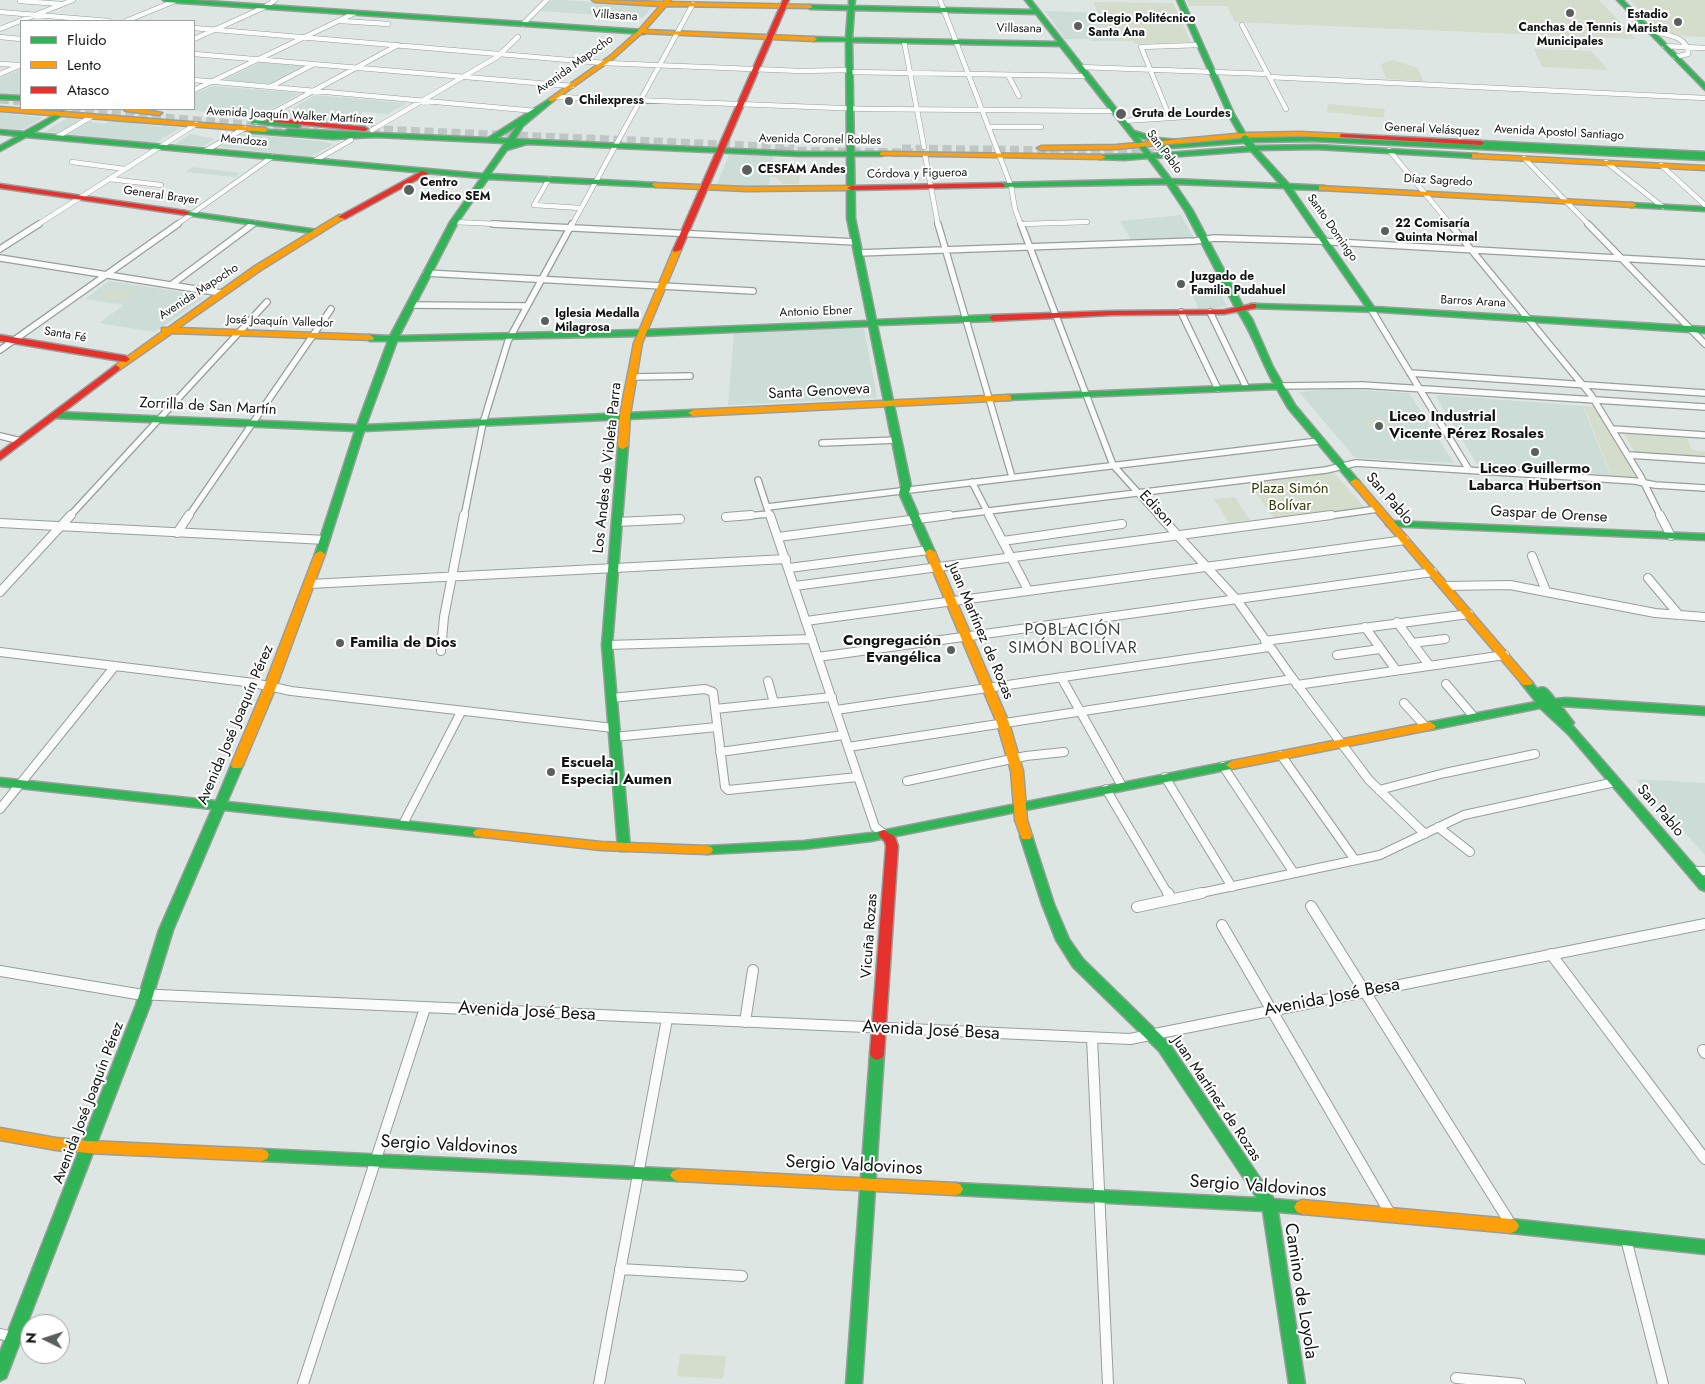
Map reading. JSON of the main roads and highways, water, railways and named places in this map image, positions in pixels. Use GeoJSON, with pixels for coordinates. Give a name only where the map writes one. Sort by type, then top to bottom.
{"type":"FeatureCollection","features":[{"type":"Feature","properties":{"kind":"main road","name":"Villasana"},"geometry":{"type":"LineString","coordinates":[[166,0],[270,3],[355,13],[677,34],[849,40],[1062,44]]}},
{"type":"Feature","properties":{"kind":"main road"},"geometry":{"type":"LineString","coordinates":[[595,0],[693,4],[942,5],[1038,12]]}},
{"type":"Feature","properties":{"kind":"main road","name":"San Pablo"},"geometry":{"type":"LineString","coordinates":[[1028,0],[1142,146],[1157,153],[1169,181],[1183,200],[1240,310],[1243,325],[1252,332],[1278,386],[1291,406],[1340,466],[1548,703],[1551,714],[1572,732],[1705,886]]}},
{"type":"Feature","properties":{"kind":"main road","name":"Santo Domingo"},"geometry":{"type":"LineString","coordinates":[[1180,0],[1232,114],[1248,142],[1286,186],[1326,241],[1370,310]]}},
{"type":"Feature","properties":{"kind":"main road"},"geometry":{"type":"LineString","coordinates":[[1620,0],[1675,57],[1704,95]]}},
{"type":"Feature","properties":{"kind":"main road","name":"Avenida Mapocho"},"geometry":{"type":"LineString","coordinates":[[488,141],[536,111],[604,63],[640,32],[666,2]]}},
{"type":"Feature","properties":{"kind":"main road","name":"Los Andes de Violeta Parra"},"geometry":{"type":"LineString","coordinates":[[624,848],[607,645],[625,415],[632,377],[641,332],[784,3]]}},
{"type":"Feature","properties":{"kind":"main road","name":"Juan Martínez de Rozas"},"geometry":{"type":"LineString","coordinates":[[852,4],[849,40],[852,218],[906,486],[904,494],[952,600],[1003,723],[1019,783],[1022,820],[1046,898],[1067,948],[1084,969],[1153,1034],[1171,1056],[1269,1204]]}},
{"type":"Feature","properties":{"kind":"main road"},"geometry":{"type":"LineString","coordinates":[[0,97],[20,98]]}},
{"type":"Feature","properties":{"kind":"main road","name":"Avenida Joaquín Walker Martínez"},"geometry":{"type":"LineString","coordinates":[[0,109],[20,110]]}},
{"type":"Feature","properties":{"kind":"main road","name":"Avenida Joaquín Walker Martínez"},"geometry":{"type":"LineString","coordinates":[[22,110],[65,112],[91,117],[251,127]]}},
{"type":"Feature","properties":{"kind":"main road","name":"Avenida Joaquín Walker Martínez"},"geometry":{"type":"LineString","coordinates":[[152,110],[251,127]]}},
{"type":"Feature","properties":{"kind":"main road","name":"Avenida José Joaquín Pérez"},"geometry":{"type":"LineString","coordinates":[[0,1373],[147,994],[166,930],[270,687],[310,584],[360,428],[393,340],[454,222],[521,125],[536,111]]}},
{"type":"Feature","properties":{"kind":"main road"},"geometry":{"type":"LineString","coordinates":[[0,149],[65,112]]}},
{"type":"Feature","properties":{"kind":"main road"},"geometry":{"type":"LineString","coordinates":[[269,120],[342,126],[374,133]]}},
{"type":"Feature","properties":{"kind":"main road"},"geometry":{"type":"LineString","coordinates":[[251,127],[333,137],[374,133]]}},
{"type":"Feature","properties":{"kind":"main road","name":"Mendoza"},"geometry":{"type":"LineString","coordinates":[[0,132],[486,176]]}},
{"type":"Feature","properties":{"kind":"main road"},"geometry":{"type":"LineString","coordinates":[[1132,132],[1156,140],[1178,142]]}},
{"type":"Feature","properties":{"kind":"main road","name":"Avenida Joaquín Walker Martínez"},"geometry":{"type":"LineString","coordinates":[[374,133],[499,135]]}},
{"type":"Feature","properties":{"kind":"main road","name":"Avenida Joaquín Walker Martínez"},"geometry":{"type":"LineString","coordinates":[[374,133],[488,141]]}},
{"type":"Feature","properties":{"kind":"main road","name":"Avenida Apostol Santiago"},"geometry":{"type":"LineString","coordinates":[[1157,153],[1315,134],[1705,154]]}},
{"type":"Feature","properties":{"kind":"main road","name":"Avenida Coronel Robles"},"geometry":{"type":"LineString","coordinates":[[499,135],[510,142],[616,143],[721,148],[998,152],[1110,158],[1157,153]]}},
{"type":"Feature","properties":{"kind":"main road","name":"General Velásquez"},"geometry":{"type":"LineString","coordinates":[[1157,153],[1255,140],[1312,139],[1608,158],[1705,158]]}},
{"type":"Feature","properties":{"kind":"main road","name":"Avenida Coronel Robles"},"geometry":{"type":"LineString","coordinates":[[488,141],[616,143]]}},
{"type":"Feature","properties":{"kind":"main road","name":"Avenida Apostol Santiago"},"geometry":{"type":"LineString","coordinates":[[1142,146],[1178,142],[1248,142],[1301,147],[1524,158],[1608,158],[1661,165],[1705,168]]}},
{"type":"Feature","properties":{"kind":"main road","name":"General Velásquez"},"geometry":{"type":"LineString","coordinates":[[1157,153],[1304,143],[1705,163]]}},
{"type":"Feature","properties":{"kind":"main road"},"geometry":{"type":"LineString","coordinates":[[1529,145],[1608,158]]}},
{"type":"Feature","properties":{"kind":"main road","name":"Avenida Coronel Robles"},"geometry":{"type":"LineString","coordinates":[[998,152],[1142,146]]}},
{"type":"Feature","properties":{"kind":"main road"},"geometry":{"type":"LineString","coordinates":[[1549,159],[1627,159]]}},
{"type":"Feature","properties":{"kind":"main road","name":"Avenida Mapocho"},"geometry":{"type":"LineString","coordinates":[[0,457],[126,359],[221,292],[374,199],[426,172]]}},
{"type":"Feature","properties":{"kind":"main road","name":"Córdova y Figueroa"},"geometry":{"type":"LineString","coordinates":[[486,176],[774,189],[1011,186],[1169,181]]}},
{"type":"Feature","properties":{"kind":"main road","name":"Díaz Sagredo"},"geometry":{"type":"LineString","coordinates":[[1169,181],[1705,209]]}},
{"type":"Feature","properties":{"kind":"main road","name":"General Brayer"},"geometry":{"type":"LineString","coordinates":[[0,186],[318,232]]}},
{"type":"Feature","properties":{"kind":"main road","name":"Barros Arana"},"geometry":{"type":"LineString","coordinates":[[1240,310],[1264,306],[1370,310],[1705,330]]}},
{"type":"Feature","properties":{"kind":"main road","name":"Antonio Ebner"},"geometry":{"type":"LineString","coordinates":[[393,340],[1240,310]]}},
{"type":"Feature","properties":{"kind":"main road","name":"José Joaquín Valledor"},"geometry":{"type":"LineString","coordinates":[[165,330],[393,340]]}},
{"type":"Feature","properties":{"kind":"main road","name":"Santa Fé"},"geometry":{"type":"LineString","coordinates":[[0,338],[126,359]]}},
{"type":"Feature","properties":{"kind":"main road","name":"Santa Genoveva"},"geometry":{"type":"LineString","coordinates":[[360,428],[1278,386]]}},
{"type":"Feature","properties":{"kind":"main road","name":"Zorrilla de San Martín"},"geometry":{"type":"LineString","coordinates":[[54,415],[360,428]]}},
{"type":"Feature","properties":{"kind":"main road","name":"Gaspar de Orense"},"geometry":{"type":"LineString","coordinates":[[1391,524],[1705,538]]}},
{"type":"Feature","properties":{"kind":"main road"},"geometry":{"type":"LineString","coordinates":[[0,782],[624,848],[675,850],[732,849],[817,844],[884,834],[1165,777],[1548,703],[1705,711]]}},
{"type":"Feature","properties":{"kind":"main road","name":"Vicuña Rozas"},"geometry":{"type":"LineString","coordinates":[[854,1384],[892,842],[884,834]]}},
{"type":"Feature","properties":{"kind":"main road","name":"Sergio Valdovinos"},"geometry":{"type":"LineString","coordinates":[[0,1134],[56,1144],[88,1147],[1269,1204],[1512,1226],[1705,1247]]}},
{"type":"Feature","properties":{"kind":"main road","name":"Camino de Loyola"},"geometry":{"type":"LineString","coordinates":[[1269,1204],[1297,1384]]}},
{"type":"Feature","properties":{"kind":"tunnel"},"geometry":{"type":"LineString","coordinates":[[0,99],[20,101]]}},
{"type":"Feature","properties":{"kind":"tunnel"},"geometry":{"type":"LineString","coordinates":[[70,110],[318,131]]}},
{"type":"Feature","properties":{"kind":"tunnel"},"geometry":{"type":"LineString","coordinates":[[357,129],[794,148]]}},
{"type":"Feature","properties":{"kind":"tunnel"},"geometry":{"type":"LineString","coordinates":[[902,149],[1074,151]]}},
{"type":"Feature","properties":{"kind":"tunnel"},"geometry":{"type":"LineString","coordinates":[[784,151],[913,153]]}},
{"type":"Feature","properties":{"kind":"tunnel"},"geometry":{"type":"LineString","coordinates":[[1064,155],[1162,153]]}},
{"type":"Feature","properties":{"kind":"place","name":"Canchas de Tennis Municipales"},"geometry":{"type":"Point","coordinates":[1570,13]}},
{"type":"Feature","properties":{"kind":"place","name":"Estadio Marista"},"geometry":{"type":"Point","coordinates":[1678,22]}},
{"type":"Feature","properties":{"kind":"place","name":"Colegio Politécnico Santa Ana"},"geometry":{"type":"Point","coordinates":[1078,26]}},
{"type":"Feature","properties":{"kind":"place","name":"Chilexpress"},"geometry":{"type":"Point","coordinates":[569,101]}},
{"type":"Feature","properties":{"kind":"place","name":"Gruta de Lourdes"},"geometry":{"type":"Point","coordinates":[1121,114]}},
{"type":"Feature","properties":{"kind":"place","name":"CESFAM Andes"},"geometry":{"type":"Point","coordinates":[747,170]}},
{"type":"Feature","properties":{"kind":"place","name":"Centro Medico SEM"},"geometry":{"type":"Point","coordinates":[409,190]}},
{"type":"Feature","properties":{"kind":"place","name":"22 Comisaría Quinta Normal"},"geometry":{"type":"Point","coordinates":[1385,231]}},
{"type":"Feature","properties":{"kind":"place","name":"Juzgado de Familia Pudahuel"},"geometry":{"type":"Point","coordinates":[1181,284]}},
{"type":"Feature","properties":{"kind":"place","name":"Iglesia Medalla Milagrosa"},"geometry":{"type":"Point","coordinates":[545,321]}},
{"type":"Feature","properties":{"kind":"place","name":"Liceo Industrial Vicente Pérez Rosales"},"geometry":{"type":"Point","coordinates":[1379,426]}},
{"type":"Feature","properties":{"kind":"place","name":"Liceo Guillermo Labarca Hubertson"},"geometry":{"type":"Point","coordinates":[1535,452]}},
{"type":"Feature","properties":{"kind":"place","name":"Familia de Dios"},"geometry":{"type":"Point","coordinates":[340,643]}},
{"type":"Feature","properties":{"kind":"place","name":"Congregación Evangélica"},"geometry":{"type":"Point","coordinates":[951,650]}},
{"type":"Feature","properties":{"kind":"place","name":"Escuela Especial Aumen"},"geometry":{"type":"Point","coordinates":[551,772]}},
{"type":"Feature","properties":{"kind":"district","name":"POBLACIÓN SIMÓN BOLÍVAR"},"geometry":{"type":"Point","coordinates":[1073,640]}},
{"type":"Feature","properties":{"kind":"park label","name":"Plaza Simón Bolívar"},"geometry":{"type":"Point","coordinates":[1290,498]}}]}
